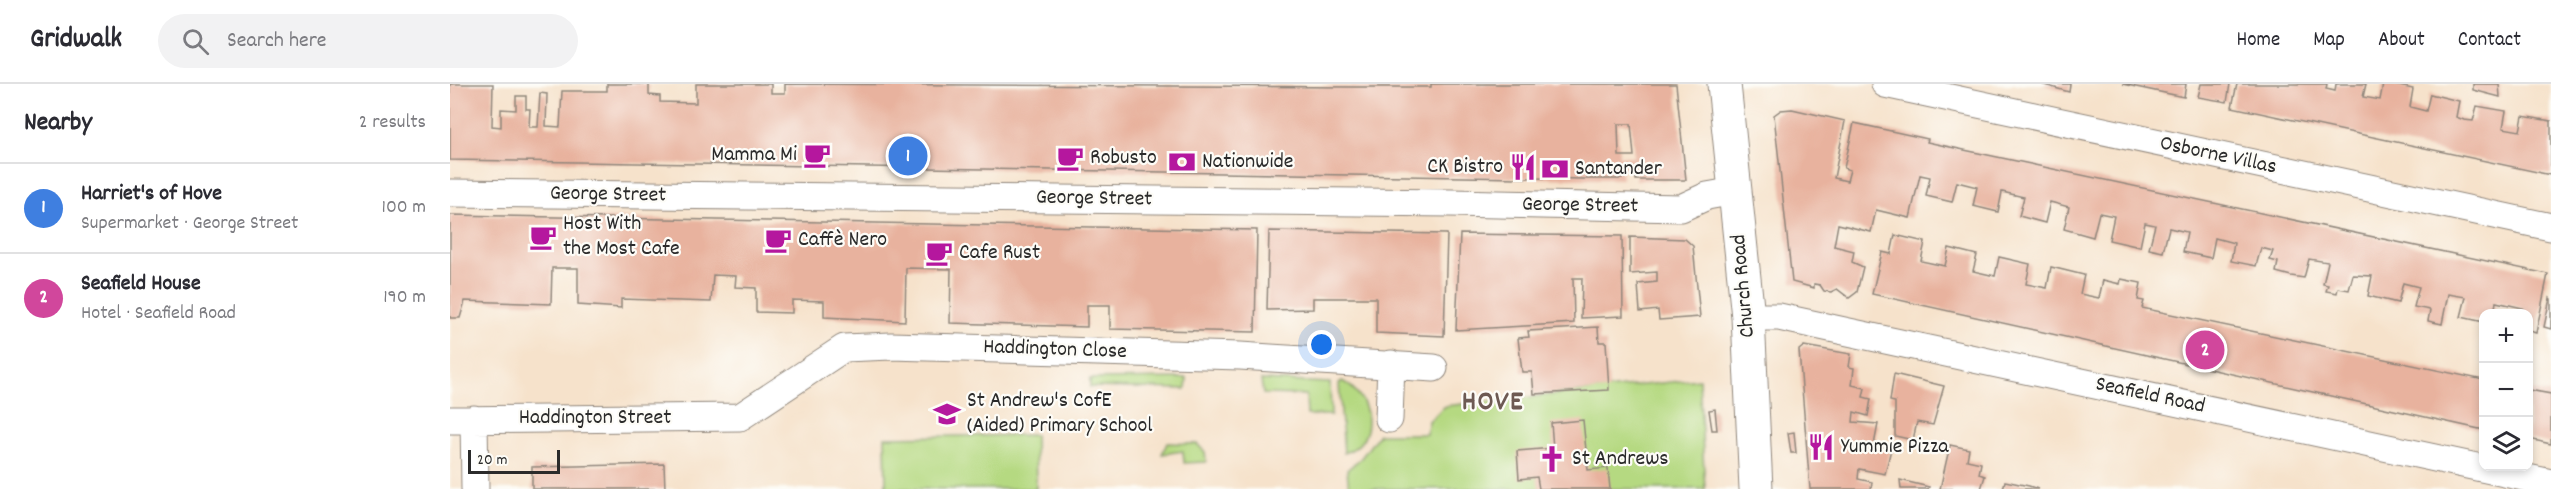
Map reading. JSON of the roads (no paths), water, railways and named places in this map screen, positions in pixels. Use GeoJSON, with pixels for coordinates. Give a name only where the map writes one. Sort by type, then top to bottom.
{"type":"FeatureCollection","features":[{"type":"Feature","properties":{"kind":"main road","name":"Church Road"},"geometry":{"type":"LineString","coordinates":[[1724,84],[1748,317],[1756,489]]}},
{"type":"Feature","properties":{"kind":"street","name":"Osborne Villas"},"geometry":{"type":"LineString","coordinates":[[1885,84],[2551,227]]}},
{"type":"Feature","properties":{"kind":"street","name":"George Street"},"geometry":{"type":"LineString","coordinates":[[450,193],[1427,202],[1681,208],[1707,196],[1735,191]]}},
{"type":"Feature","properties":{"kind":"street","name":"Seafield Road"},"geometry":{"type":"LineString","coordinates":[[1748,317],[1779,316],[2551,483]]}},
{"type":"Feature","properties":{"kind":"street","name":"Haddington Close"},"geometry":{"type":"LineString","coordinates":[[741,417],[844,348],[891,346],[1240,356],[1434,368]]}},
{"type":"Feature","properties":{"kind":"street"},"geometry":{"type":"LineString","coordinates":[[1389,419],[1390,364]]}},
{"type":"Feature","properties":{"kind":"street","name":"Haddington Street"},"geometry":{"type":"LineString","coordinates":[[462,420],[741,417]]}},
{"type":"Feature","properties":{"kind":"street"},"geometry":{"type":"LineString","coordinates":[[462,420],[475,489]]}},
{"type":"Feature","properties":{"kind":"place","name":"Mamma Mi"},"geometry":{"type":"Point","coordinates":[817,155]}},
{"type":"Feature","properties":{"kind":"place","name":"Harriet's of Hove"},"geometry":{"type":"Point","coordinates":[908,156]}},
{"type":"Feature","properties":{"kind":"place","name":"Robusto"},"geometry":{"type":"Point","coordinates":[1070,158]}},
{"type":"Feature","properties":{"kind":"place","name":"Nationwide"},"geometry":{"type":"Point","coordinates":[1182,162]}},
{"type":"Feature","properties":{"kind":"place","name":"CK Bistro"},"geometry":{"type":"Point","coordinates":[1523,167]}},
{"type":"Feature","properties":{"kind":"place","name":"Santander"},"geometry":{"type":"Point","coordinates":[1555,169]}},
{"type":"Feature","properties":{"kind":"place","name":"Host With the Most Cafe"},"geometry":{"type":"Point","coordinates":[543,237]}},
{"type":"Feature","properties":{"kind":"place","name":"Caffè Nero"},"geometry":{"type":"Point","coordinates":[778,240]}},
{"type":"Feature","properties":{"kind":"place","name":"Cafe Rust"},"geometry":{"type":"Point","coordinates":[939,253]}},
{"type":"Feature","properties":{"kind":"place","name":"Seafield House"},"geometry":{"type":"Point","coordinates":[2205,350]}},
{"type":"Feature","properties":{"kind":"place","name":"St Andrew's CofE (Aided) Primary School"},"geometry":{"type":"Point","coordinates":[947,414]}},
{"type":"Feature","properties":{"kind":"place","name":"Yummie Pizza"},"geometry":{"type":"Point","coordinates":[1821,447]}},
{"type":"Feature","properties":{"kind":"place","name":"St Andrews"},"geometry":{"type":"Point","coordinates":[1552,459]}},
{"type":"Feature","properties":{"kind":"district","name":"HOVE"},"geometry":{"type":"Point","coordinates":[1493,404]}}]}
